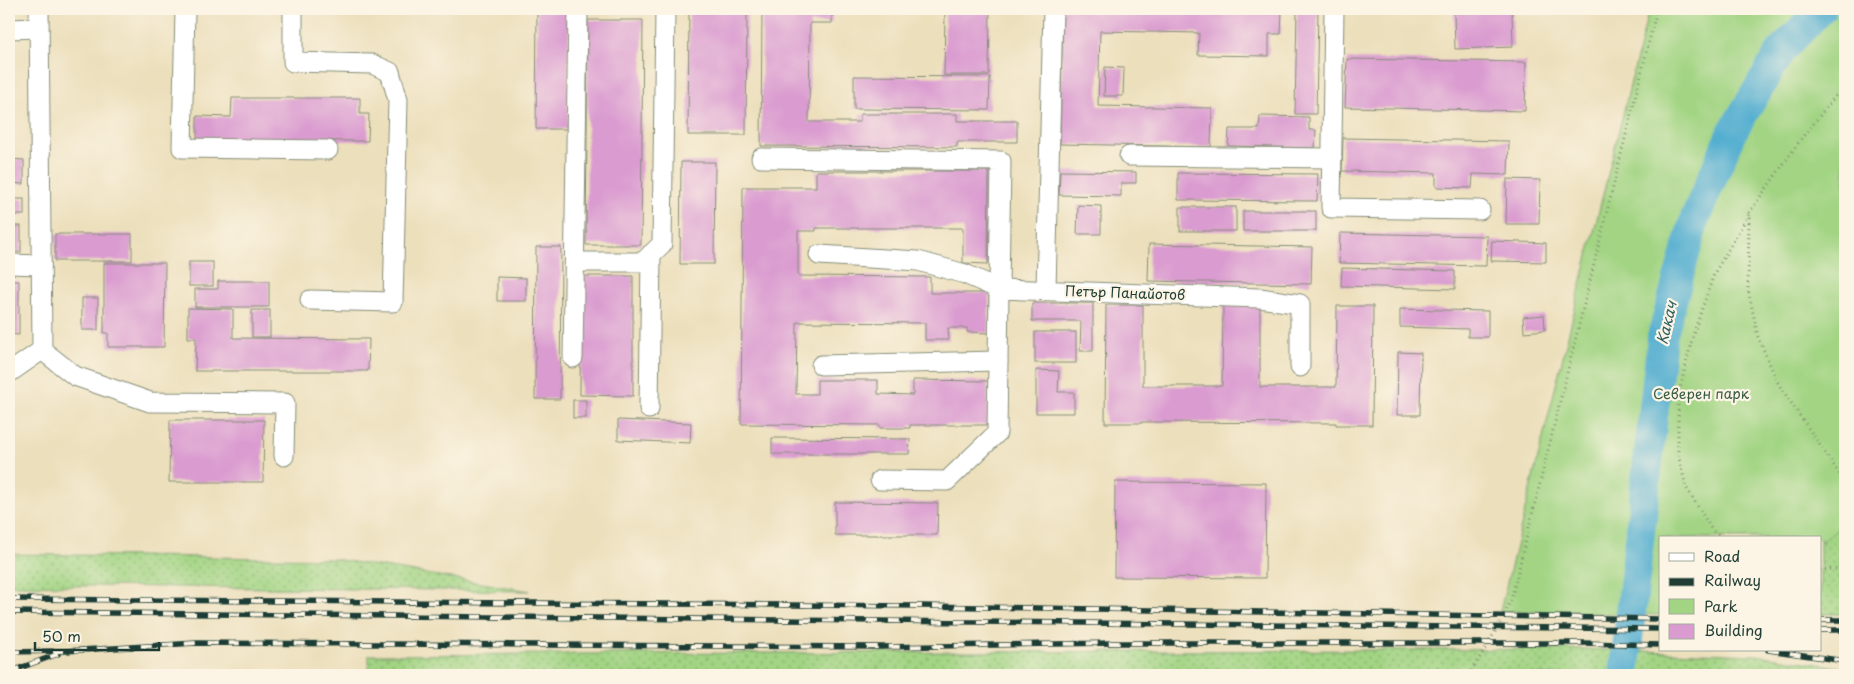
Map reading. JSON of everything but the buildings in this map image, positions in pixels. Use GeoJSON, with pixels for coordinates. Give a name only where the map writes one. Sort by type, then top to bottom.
{"type":"FeatureCollection","features":[{"type":"Feature","properties":{"kind":"street"},"geometry":{"type":"LineString","coordinates":[[38,353],[41,265],[39,9]]}},
{"type":"Feature","properties":{"kind":"street"},"geometry":{"type":"LineString","coordinates":[[185,9],[182,148],[328,150]]}},
{"type":"Feature","properties":{"kind":"street"},"geometry":{"type":"LineString","coordinates":[[293,9],[293,62],[372,64],[390,72],[398,100],[393,302],[310,300]]}},
{"type":"Feature","properties":{"kind":"street"},"geometry":{"type":"LineString","coordinates":[[573,358],[578,9]]}},
{"type":"Feature","properties":{"kind":"street"},"geometry":{"type":"LineString","coordinates":[[574,262],[643,262],[662,244],[665,9]]}},
{"type":"Feature","properties":{"kind":"street","name":"Петър Панайотов"},"geometry":{"type":"LineString","coordinates":[[1053,9],[1046,290],[1260,298],[1300,304],[1300,368]]}},
{"type":"Feature","properties":{"kind":"street"},"geometry":{"type":"LineString","coordinates":[[1334,9],[1331,208],[1480,210]]}},
{"type":"Feature","properties":{"kind":"street"},"geometry":{"type":"LineString","coordinates":[[9,29],[38,28]]}},
{"type":"Feature","properties":{"kind":"street"},"geometry":{"type":"LineString","coordinates":[[1129,156],[1332,158]]}},
{"type":"Feature","properties":{"kind":"street"},"geometry":{"type":"LineString","coordinates":[[761,158],[1000,161],[997,433],[947,481],[880,480]]}},
{"type":"Feature","properties":{"kind":"street"},"geometry":{"type":"LineString","coordinates":[[649,409],[651,254]]}},
{"type":"Feature","properties":{"kind":"street"},"geometry":{"type":"LineString","coordinates":[[819,255],[918,261],[965,274],[999,289],[1046,290]]}},
{"type":"Feature","properties":{"kind":"street"},"geometry":{"type":"LineString","coordinates":[[9,264],[41,265]]}},
{"type":"Feature","properties":{"kind":"street"},"geometry":{"type":"LineString","coordinates":[[9,373],[38,353]]}},
{"type":"Feature","properties":{"kind":"street"},"geometry":{"type":"LineString","coordinates":[[9,355],[38,353],[75,376],[150,402],[285,403],[284,456]]}},
{"type":"Feature","properties":{"kind":"street"},"geometry":{"type":"LineString","coordinates":[[821,364],[998,361]]}},
{"type":"Feature","properties":{"kind":"path"},"geometry":{"type":"LineString","coordinates":[[1469,675],[1498,627],[1511,600],[1657,9]]}},
{"type":"Feature","properties":{"kind":"path"},"geometry":{"type":"LineString","coordinates":[[1720,536],[1712,530],[1686,487],[1678,454],[1678,397],[1693,335],[1714,274],[1749,213],[1801,139],[1845,84]]}},
{"type":"Feature","properties":{"kind":"path"},"geometry":{"type":"LineString","coordinates":[[1749,213],[1748,289],[1758,337],[1779,385],[1845,482]]}},
{"type":"Feature","properties":{"kind":"path"},"geometry":{"type":"LineString","coordinates":[[1822,570],[1845,568]]}},
{"type":"Feature","properties":{"kind":"green space","name":"Северен парк"},"geometry":{"type":"Polygon","coordinates":[[[1649,9],[1845,9],[1845,524],[1822,541],[1822,536],[1659,536],[1659,615],[1500,611],[1649,9]]]}},
{"type":"Feature","properties":{"kind":"green space"},"geometry":{"type":"Polygon","coordinates":[[[1845,524],[1845,614],[1822,614],[1822,541],[1845,524]]]}},
{"type":"Feature","properties":{"kind":"green space"},"geometry":{"type":"Polygon","coordinates":[[[9,554],[335,559],[530,591],[9,585],[9,554]]]}},
{"type":"Feature","properties":{"kind":"green space"},"geometry":{"type":"Polygon","coordinates":[[[1583,649],[1756,655],[1845,668],[1845,675],[369,675],[369,655],[1583,649]]]}},
{"type":"Feature","properties":{"kind":"waterway","name":"Какач"},"geometry":{"type":"LineString","coordinates":[[1624,675],[1662,337],[1695,218],[1731,134],[1781,51],[1821,9]]}},
{"type":"Feature","properties":{"kind":"railway"},"geometry":{"type":"LineString","coordinates":[[9,599],[921,606],[1659,619]]}},
{"type":"Feature","properties":{"kind":"railway"},"geometry":{"type":"LineString","coordinates":[[9,612],[1659,629]]}},
{"type":"Feature","properties":{"kind":"railway"},"geometry":{"type":"LineString","coordinates":[[1822,620],[1845,620]]}},
{"type":"Feature","properties":{"kind":"railway"},"geometry":{"type":"LineString","coordinates":[[1822,630],[1845,630]]}},
{"type":"Feature","properties":{"kind":"railway"},"geometry":{"type":"LineString","coordinates":[[9,652],[65,651],[196,643],[880,647],[1113,643],[1583,643],[1659,645]]}},
{"type":"Feature","properties":{"kind":"railway"},"geometry":{"type":"LineString","coordinates":[[1782,652],[1845,661]]}},
{"type":"Feature","properties":{"kind":"railway"},"geometry":{"type":"LineString","coordinates":[[9,672],[58,654]]}}]}
